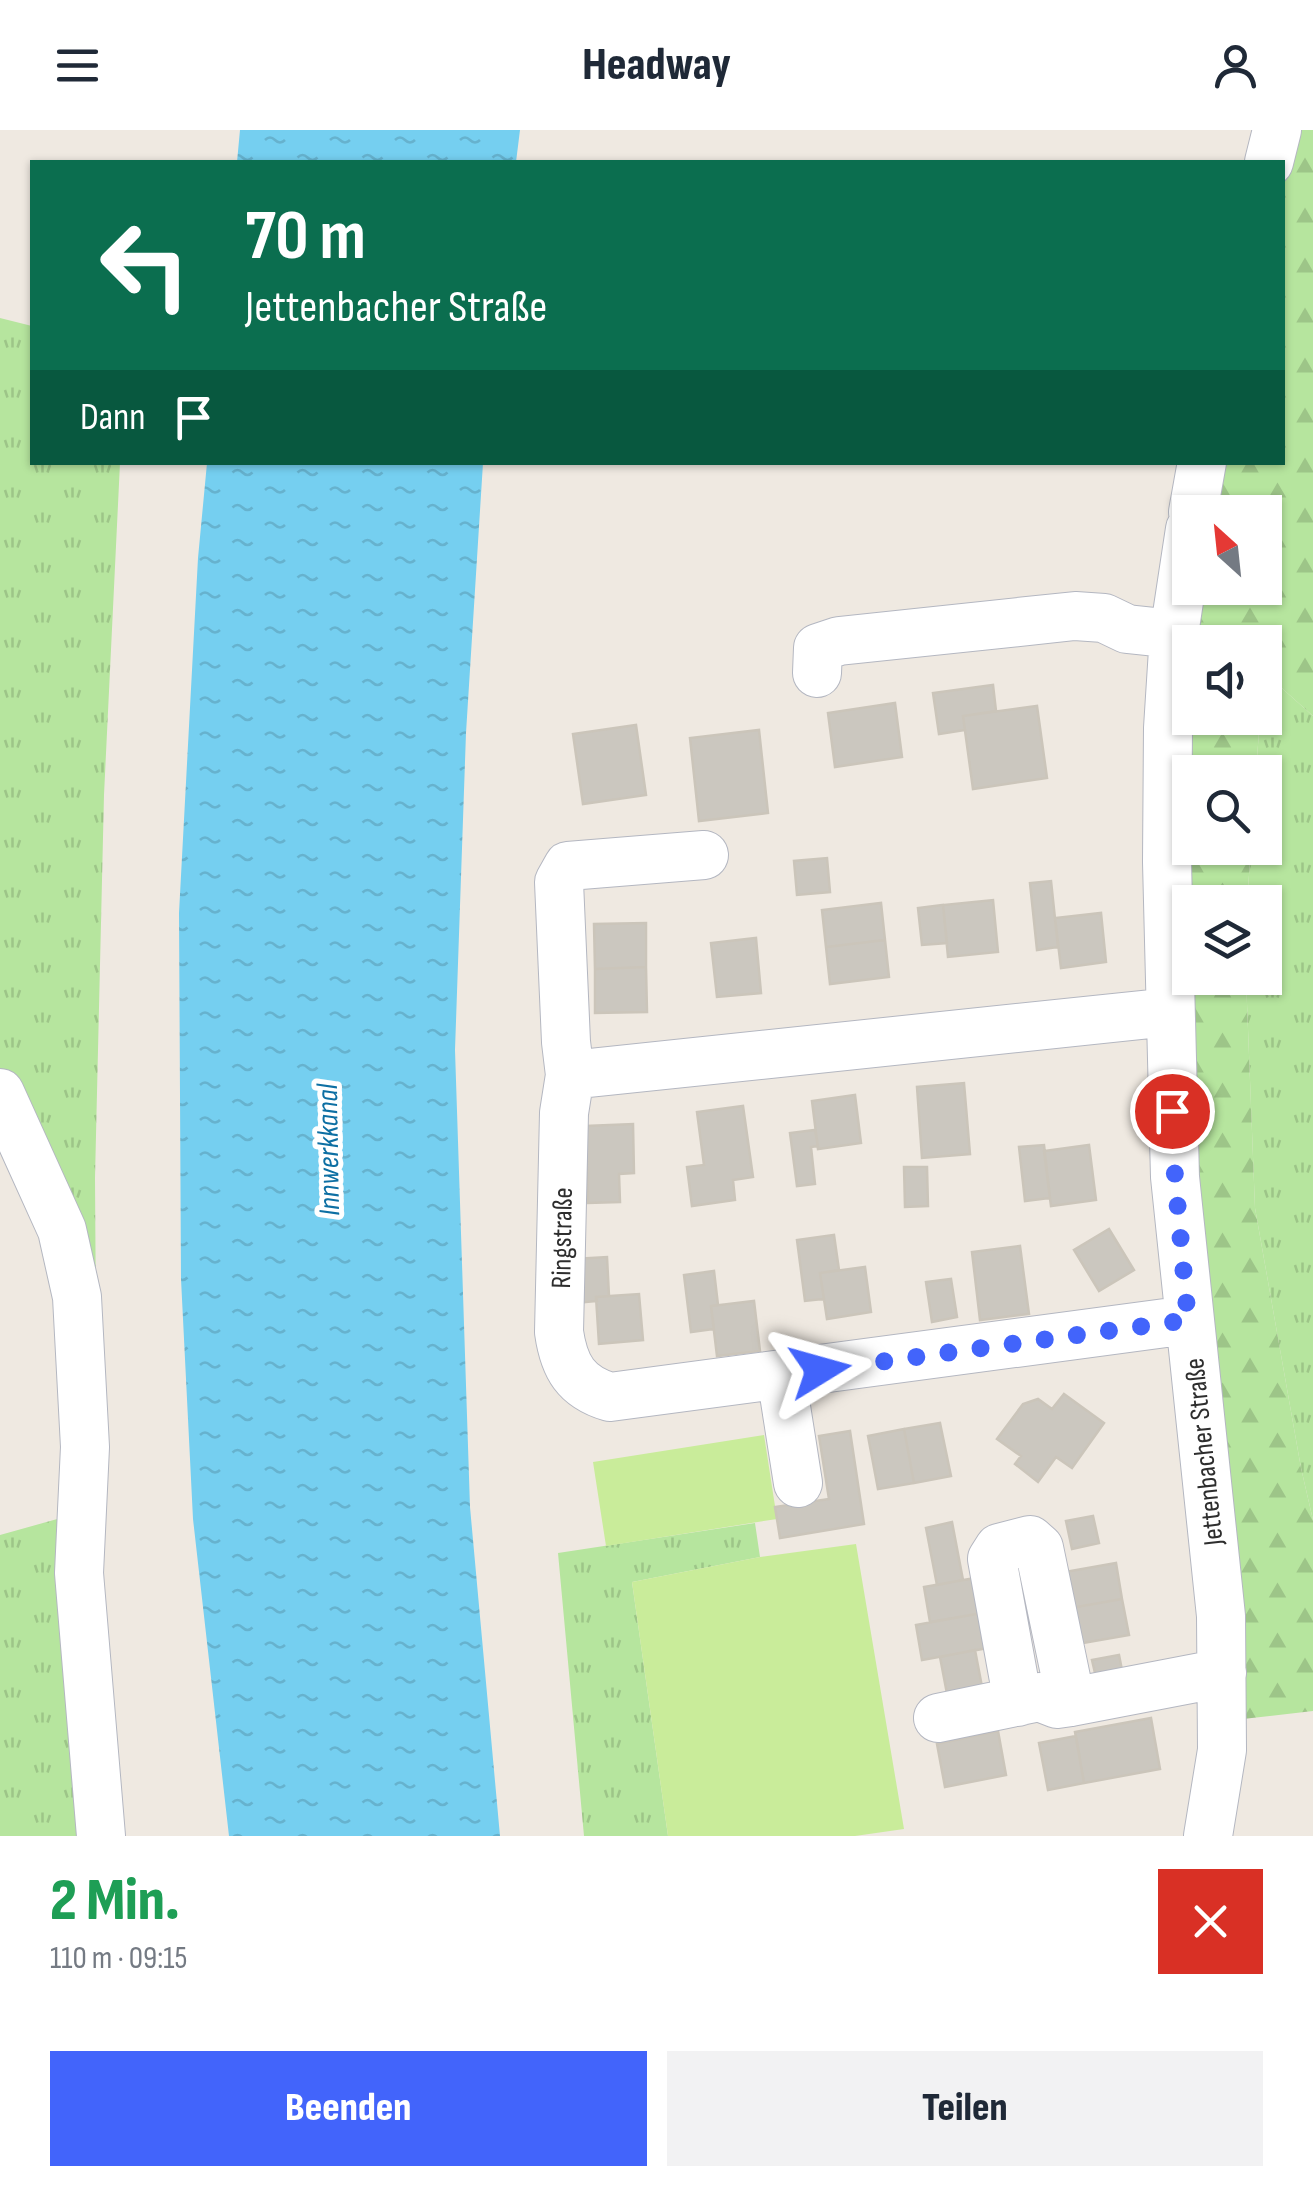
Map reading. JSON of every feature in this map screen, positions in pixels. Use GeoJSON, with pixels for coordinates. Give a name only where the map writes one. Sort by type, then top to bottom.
{"type":"FeatureCollection","features":[{"type":"Feature","properties":{"kind":"street"},"geometry":{"type":"LineString","coordinates":[[1270,160],[1277,130]]}},
{"type":"Feature","properties":{"kind":"street"},"geometry":{"type":"LineString","coordinates":[[1196,495],[1201,465]]}},
{"type":"Feature","properties":{"kind":"street"},"geometry":{"type":"LineString","coordinates":[[817,673],[818,648],[839,641],[1075,616],[1104,618],[1128,629],[1172,634]]}},
{"type":"Feature","properties":{"kind":"street","name":"Jettenbacher Straße"},"geometry":{"type":"LineString","coordinates":[[1172,665],[1167,862],[1175,1177],[1221,1616],[1222,1750],[1208,1836]]}},
{"type":"Feature","properties":{"kind":"street","name":"Ringstraße"},"geometry":{"type":"LineString","coordinates":[[704,854],[568,866],[559,882],[570,1075],[564,1113],[560,1332],[562,1354],[574,1375],[592,1392],[610,1397],[1188,1320]]}},
{"type":"Feature","properties":{"kind":"street"},"geometry":{"type":"LineString","coordinates":[[570,1075],[1170,1012]]}},
{"type":"Feature","properties":{"kind":"street"},"geometry":{"type":"LineString","coordinates":[[0,1093],[62,1230],[76,1297],[86,1447],[79,1572],[101,1836]]}},
{"type":"Feature","properties":{"kind":"street"},"geometry":{"type":"LineString","coordinates":[[781,1376],[798,1483]]}},
{"type":"Feature","properties":{"kind":"street"},"geometry":{"type":"LineString","coordinates":[[1018,1702],[992,1559],[999,1548],[1030,1540],[1040,1548],[1071,1702]]}},
{"type":"Feature","properties":{"kind":"street"},"geometry":{"type":"LineString","coordinates":[[938,1718],[1040,1697],[1057,1704],[1071,1702],[1222,1673]]}},
{"type":"Feature","properties":{"kind":"green space"},"geometry":{"type":"Polygon","coordinates":[[[1294,130],[1313,130],[1313,716],[1282,688],[1282,625],[1193,625],[1195,605],[1282,605],[1282,495],[1212,495],[1217,465],[1285,465],[1285,168],[1294,130]]]}},
{"type":"Feature","properties":{"kind":"green space"},"geometry":{"type":"Polygon","coordinates":[[[0,318],[30,326],[30,465],[120,465],[104,795],[95,1178],[96,1326],[0,1073],[0,318]]]}},
{"type":"Feature","properties":{"kind":"green space"},"geometry":{"type":"Polygon","coordinates":[[[1282,688],[1313,716],[1313,1520],[1255,1208],[1247,995],[1282,995],[1282,885],[1248,885],[1250,865],[1282,865],[1282,755],[1257,755],[1259,735],[1282,735],[1282,688]]]}},
{"type":"Feature","properties":{"kind":"green space"},"geometry":{"type":"Polygon","coordinates":[[[1190,735],[1259,735],[1257,755],[1190,755],[1190,735]]]}},
{"type":"Feature","properties":{"kind":"green space"},"geometry":{"type":"Polygon","coordinates":[[[1190,865],[1250,865],[1248,885],[1190,885],[1190,865]]]}},
{"type":"Feature","properties":{"kind":"green space"},"geometry":{"type":"Polygon","coordinates":[[[1189,995],[1247,995],[1255,1208],[1313,1520],[1313,1711],[1243,1719],[1189,1114],[1189,995]]]}},
{"type":"Feature","properties":{"kind":"green space"},"geometry":{"type":"Polygon","coordinates":[[[764,1435],[777,1519],[606,1546],[593,1462],[764,1435]]]}},
{"type":"Feature","properties":{"kind":"green space"},"geometry":{"type":"Polygon","coordinates":[[[68,1516],[84,1836],[0,1836],[0,1535],[68,1516]]]}},
{"type":"Feature","properties":{"kind":"green space"},"geometry":{"type":"Polygon","coordinates":[[[755,1523],[760,1557],[632,1582],[668,1836],[584,1836],[558,1553],[755,1523]]]}},
{"type":"Feature","properties":{"kind":"green space"},"geometry":{"type":"Polygon","coordinates":[[[856,1544],[904,1829],[855,1836],[668,1836],[632,1582],[760,1557],[856,1544]]]}},
{"type":"Feature","properties":{"kind":"water"},"geometry":{"type":"Polygon","coordinates":[[[240,130],[520,130],[516,160],[237,160],[240,130]]]}},
{"type":"Feature","properties":{"kind":"water","name":"Innwerkkanal"},"geometry":{"type":"Polygon","coordinates":[[[207,465],[483,465],[466,733],[455,1050],[470,1507],[500,1836],[229,1836],[193,1519],[181,1279],[179,913],[198,558],[207,465]]]}},
{"type":"Feature","properties":{"kind":"building"},"geometry":{"type":"Polygon","coordinates":[[[993,685],[996,711],[963,716],[965,730],[939,734],[933,693],[993,685]]]}},
{"type":"Feature","properties":{"kind":"building"},"geometry":{"type":"Polygon","coordinates":[[[895,703],[902,757],[835,767],[828,713],[895,703]]]}},
{"type":"Feature","properties":{"kind":"building"},"geometry":{"type":"Polygon","coordinates":[[[1037,706],[1047,778],[973,789],[963,716],[1037,706]]]}},
{"type":"Feature","properties":{"kind":"building"},"geometry":{"type":"Polygon","coordinates":[[[636,725],[646,795],[583,804],[573,734],[636,725]]]}},
{"type":"Feature","properties":{"kind":"building"},"geometry":{"type":"Polygon","coordinates":[[[759,730],[768,813],[699,821],[690,738],[759,730]]]}},
{"type":"Feature","properties":{"kind":"building"},"geometry":{"type":"Polygon","coordinates":[[[827,858],[830,892],[797,895],[794,861],[827,858]]]}},
{"type":"Feature","properties":{"kind":"building"},"geometry":{"type":"Polygon","coordinates":[[[1051,881],[1058,947],[1037,950],[1030,883],[1051,881]]]}},
{"type":"Feature","properties":{"kind":"building"},"geometry":{"type":"Polygon","coordinates":[[[993,900],[998,952],[948,957],[943,905],[993,900]]]}},
{"type":"Feature","properties":{"kind":"building"},"geometry":{"type":"Polygon","coordinates":[[[881,903],[885,940],[826,947],[822,910],[881,903]]]}},
{"type":"Feature","properties":{"kind":"building"},"geometry":{"type":"Polygon","coordinates":[[[943,905],[947,943],[922,945],[918,908],[943,905]]]}},
{"type":"Feature","properties":{"kind":"building"},"geometry":{"type":"Polygon","coordinates":[[[1101,913],[1106,962],[1061,968],[1055,918],[1101,913]]]}},
{"type":"Feature","properties":{"kind":"building"},"geometry":{"type":"Polygon","coordinates":[[[646,923],[646,967],[595,969],[594,924],[646,923]]]}},
{"type":"Feature","properties":{"kind":"building"},"geometry":{"type":"Polygon","coordinates":[[[756,938],[761,993],[717,997],[711,943],[756,938]]]}},
{"type":"Feature","properties":{"kind":"building"},"geometry":{"type":"Polygon","coordinates":[[[885,940],[889,977],[830,984],[826,947],[885,940]]]}},
{"type":"Feature","properties":{"kind":"building"},"geometry":{"type":"Polygon","coordinates":[[[646,967],[647,1012],[595,1013],[595,969],[646,967]]]}},
{"type":"Feature","properties":{"kind":"building"},"geometry":{"type":"Polygon","coordinates":[[[964,1083],[970,1154],[922,1158],[917,1087],[964,1083]]]}},
{"type":"Feature","properties":{"kind":"building"},"geometry":{"type":"Polygon","coordinates":[[[855,1095],[861,1143],[818,1149],[812,1101],[855,1095]]]}},
{"type":"Feature","properties":{"kind":"building"},"geometry":{"type":"Polygon","coordinates":[[[743,1106],[753,1177],[733,1180],[735,1200],[692,1206],[687,1167],[704,1165],[697,1112],[743,1106]]]}},
{"type":"Feature","properties":{"kind":"building"},"geometry":{"type":"Polygon","coordinates":[[[633,1124],[634,1173],[619,1174],[620,1202],[588,1203],[586,1126],[633,1124]]]}},
{"type":"Feature","properties":{"kind":"building"},"geometry":{"type":"Polygon","coordinates":[[[815,1130],[818,1146],[811,1147],[815,1184],[797,1186],[790,1133],[815,1130]]]}},
{"type":"Feature","properties":{"kind":"building"},"geometry":{"type":"Polygon","coordinates":[[[1044,1145],[1050,1198],[1025,1201],[1019,1147],[1044,1145]]]}},
{"type":"Feature","properties":{"kind":"building"},"geometry":{"type":"Polygon","coordinates":[[[1089,1145],[1096,1200],[1051,1206],[1044,1151],[1089,1145]]]}},
{"type":"Feature","properties":{"kind":"building"},"geometry":{"type":"Polygon","coordinates":[[[904,1167],[927,1167],[928,1206],[905,1207],[904,1167]]]}},
{"type":"Feature","properties":{"kind":"building"},"geometry":{"type":"Polygon","coordinates":[[[1109,1229],[1134,1270],[1099,1291],[1074,1250],[1109,1229]]]}},
{"type":"Feature","properties":{"kind":"building"},"geometry":{"type":"Polygon","coordinates":[[[834,1235],[839,1270],[820,1273],[824,1299],[805,1301],[797,1240],[834,1235]]]}},
{"type":"Feature","properties":{"kind":"building"},"geometry":{"type":"Polygon","coordinates":[[[1020,1246],[1029,1314],[980,1320],[972,1252],[1020,1246]]]}},
{"type":"Feature","properties":{"kind":"building"},"geometry":{"type":"Polygon","coordinates":[[[607,1257],[609,1296],[577,1303],[574,1259],[607,1257]]]}},
{"type":"Feature","properties":{"kind":"building"},"geometry":{"type":"Polygon","coordinates":[[[865,1267],[871,1312],[827,1319],[820,1273],[865,1267]]]}},
{"type":"Feature","properties":{"kind":"building"},"geometry":{"type":"Polygon","coordinates":[[[714,1271],[718,1305],[711,1306],[714,1329],[691,1332],[684,1275],[714,1271]]]}},
{"type":"Feature","properties":{"kind":"building"},"geometry":{"type":"Polygon","coordinates":[[[951,1279],[957,1317],[932,1322],[926,1282],[951,1279]]]}},
{"type":"Feature","properties":{"kind":"building"},"geometry":{"type":"Polygon","coordinates":[[[639,1294],[643,1340],[599,1344],[596,1297],[639,1294]]]}},
{"type":"Feature","properties":{"kind":"building"},"geometry":{"type":"Polygon","coordinates":[[[754,1301],[760,1351],[717,1356],[711,1306],[754,1301]]]}},
{"type":"Feature","properties":{"kind":"building"},"geometry":{"type":"Polygon","coordinates":[[[1064,1394],[1104,1423],[1072,1468],[1056,1457],[1038,1482],[1015,1464],[1021,1456],[997,1439],[1023,1404],[1038,1399],[1052,1409],[1064,1394]]]}},
{"type":"Feature","properties":{"kind":"building"},"geometry":{"type":"Polygon","coordinates":[[[940,1423],[951,1476],[914,1483],[904,1429],[940,1423]]]}},
{"type":"Feature","properties":{"kind":"building"},"geometry":{"type":"Polygon","coordinates":[[[904,1429],[914,1483],[878,1489],[868,1436],[904,1429]]]}},
{"type":"Feature","properties":{"kind":"building"},"geometry":{"type":"Polygon","coordinates":[[[850,1431],[864,1524],[780,1538],[775,1507],[829,1499],[819,1436],[850,1431]]]}},
{"type":"Feature","properties":{"kind":"building"},"geometry":{"type":"Polygon","coordinates":[[[1093,1516],[1099,1543],[1072,1549],[1066,1521],[1093,1516]]]}},
{"type":"Feature","properties":{"kind":"building"},"geometry":{"type":"Polygon","coordinates":[[[952,1522],[963,1580],[937,1585],[926,1528],[952,1522]]]}},
{"type":"Feature","properties":{"kind":"building"},"geometry":{"type":"Polygon","coordinates":[[[1116,1563],[1122,1599],[1071,1608],[1065,1572],[1116,1563]]]}},
{"type":"Feature","properties":{"kind":"building"},"geometry":{"type":"Polygon","coordinates":[[[975,1578],[982,1613],[930,1622],[924,1587],[975,1578]]]}},
{"type":"Feature","properties":{"kind":"building"},"geometry":{"type":"Polygon","coordinates":[[[1122,1599],[1129,1635],[1077,1644],[1071,1608],[1122,1599]]]}},
{"type":"Feature","properties":{"kind":"building"},"geometry":{"type":"Polygon","coordinates":[[[982,1613],[988,1648],[922,1660],[916,1625],[982,1613]]]}},
{"type":"Feature","properties":{"kind":"building"},"geometry":{"type":"Polygon","coordinates":[[[975,1650],[983,1692],[948,1699],[940,1657],[975,1650]]]}},
{"type":"Feature","properties":{"kind":"building"},"geometry":{"type":"Polygon","coordinates":[[[1119,1655],[1124,1680],[1098,1686],[1092,1660],[1119,1655]]]}},
{"type":"Feature","properties":{"kind":"building"},"geometry":{"type":"Polygon","coordinates":[[[1151,1718],[1160,1769],[1084,1783],[1075,1732],[1151,1718]]]}},
{"type":"Feature","properties":{"kind":"building"},"geometry":{"type":"Polygon","coordinates":[[[998,1731],[1006,1775],[945,1787],[937,1744],[998,1731]]]}},
{"type":"Feature","properties":{"kind":"building"},"geometry":{"type":"Polygon","coordinates":[[[1076,1736],[1084,1783],[1048,1790],[1039,1743],[1076,1736]]]}},
{"type":"Feature","properties":{"kind":"route"},"geometry":{"type":"LineString","coordinates":[[820,1370],[1188,1320],[1172,1111]]}}]}
